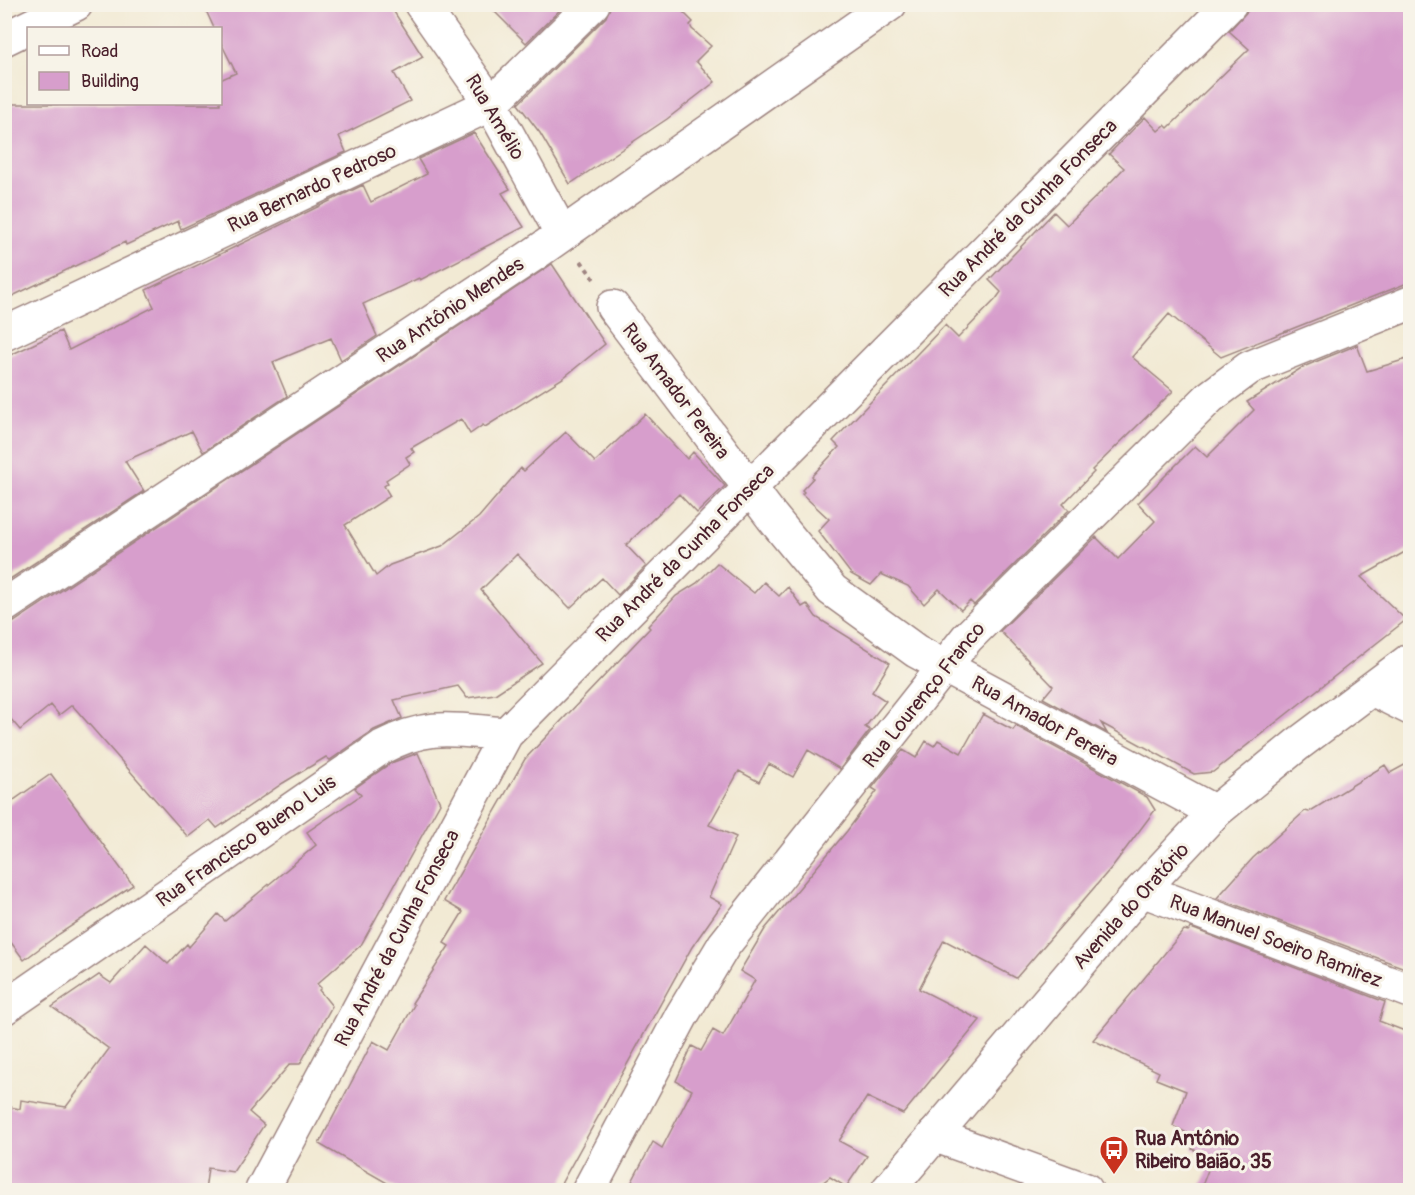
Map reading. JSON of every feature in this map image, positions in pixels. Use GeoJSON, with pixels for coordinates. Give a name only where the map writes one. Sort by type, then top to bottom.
{"type":"FeatureCollection","features":[{"type":"Feature","properties":{"kind":"street"},"geometry":{"type":"LineString","coordinates":[[29,27],[76,4]]}},
{"type":"Feature","properties":{"kind":"street","name":"Rua Amélio"},"geometry":{"type":"LineString","coordinates":[[421,4],[491,104],[562,234]]}},
{"type":"Feature","properties":{"kind":"street","name":"Rua Bernardo Pedroso"},"geometry":{"type":"LineString","coordinates":[[4,334],[491,104],[593,4]]}},
{"type":"Feature","properties":{"kind":"street","name":"Rua Antônio Mendes"},"geometry":{"type":"LineString","coordinates":[[4,606],[562,234],[890,4]]}},
{"type":"Feature","properties":{"kind":"street","name":"Rua André da Cunha Fonseca"},"geometry":{"type":"LineString","coordinates":[[262,1191],[506,734],[1230,4]]}},
{"type":"Feature","properties":{"kind":"street"},"geometry":{"type":"LineString","coordinates":[[4,39],[27,28]]}},
{"type":"Feature","properties":{"kind":"street","name":"Rua Lourenço Franco"},"geometry":{"type":"LineString","coordinates":[[589,1191],[682,1015],[724,945],[967,638],[1210,397],[1249,369],[1410,303]]}},
{"type":"Feature","properties":{"kind":"street","name":"Rua Amador Pereira"},"geometry":{"type":"LineString","coordinates":[[613,307],[749,488],[832,590],[916,651],[1215,812]]}},
{"type":"Feature","properties":{"kind":"street","name":"Avenida do Oratório"},"geometry":{"type":"LineString","coordinates":[[888,1191],[1142,890],[1215,812],[1298,744],[1410,660]]}},
{"type":"Feature","properties":{"kind":"street"},"geometry":{"type":"LineString","coordinates":[[1372,689],[1410,708]]}},
{"type":"Feature","properties":{"kind":"street","name":"Rua Francisco Bueno Luis"},"geometry":{"type":"LineString","coordinates":[[4,1008],[382,747],[408,733],[438,728],[506,734]]}},
{"type":"Feature","properties":{"kind":"street","name":"Rua Manuel Soeiro Ramirez"},"geometry":{"type":"LineString","coordinates":[[1142,890],[1410,991]]}},
{"type":"Feature","properties":{"kind":"street"},"geometry":{"type":"LineString","coordinates":[[934,1135],[1086,1191]]}},
{"type":"Feature","properties":{"kind":"path","name":"Rua Amador Pereira"},"geometry":{"type":"LineString","coordinates":[[562,234],[613,307]]}},
{"type":"Feature","properties":{"kind":"building"},"geometry":{"type":"Polygon","coordinates":[[[203,4],[389,4],[423,57],[394,73],[410,101],[339,136],[346,152],[181,229],[178,221],[126,245],[125,242],[4,300],[4,104],[222,105],[222,79],[236,73],[222,45],[222,27],[214,27],[203,4]]]}},
{"type":"Feature","properties":{"kind":"building"},"geometry":{"type":"Polygon","coordinates":[[[487,4],[566,4],[526,43],[487,4]]]}},
{"type":"Feature","properties":{"kind":"building"},"geometry":{"type":"Polygon","coordinates":[[[611,4],[675,4],[693,22],[690,25],[692,29],[711,46],[696,61],[715,82],[667,119],[570,184],[540,133],[518,104],[606,17],[611,4]]]}},
{"type":"Feature","properties":{"kind":"building"},"geometry":{"type":"Polygon","coordinates":[[[1254,4],[1410,4],[1410,282],[1221,357],[1169,314],[1132,357],[1173,391],[1092,470],[1094,472],[1063,504],[1069,510],[974,605],[970,601],[961,610],[939,589],[924,604],[908,586],[881,574],[871,585],[851,574],[818,531],[829,519],[802,494],[804,492],[802,490],[813,478],[812,476],[839,447],[833,441],[945,325],[958,338],[996,299],[1001,292],[989,280],[1054,212],[1067,225],[1107,186],[1124,168],[1109,154],[1145,117],[1158,131],[1165,125],[1168,128],[1249,49],[1229,31],[1254,4]]]}},
{"type":"Feature","properties":{"kind":"building"},"geometry":{"type":"Polygon","coordinates":[[[474,133],[510,189],[502,193],[524,227],[420,280],[419,278],[363,304],[377,336],[341,360],[331,338],[273,362],[287,396],[203,452],[192,431],[125,461],[144,491],[4,583],[4,358],[61,331],[69,350],[154,307],[146,290],[363,185],[371,202],[427,174],[418,159],[474,133]]]}},
{"type":"Feature","properties":{"kind":"building"},"geometry":{"type":"Polygon","coordinates":[[[552,264],[605,344],[563,378],[485,427],[483,425],[470,434],[461,419],[411,448],[414,452],[406,457],[410,464],[386,480],[388,483],[384,486],[390,496],[345,525],[376,576],[390,565],[442,546],[479,517],[521,468],[524,471],[566,432],[595,462],[645,414],[687,459],[693,452],[725,486],[697,513],[679,494],[626,545],[646,566],[618,595],[602,578],[570,608],[517,554],[481,590],[542,663],[495,694],[467,698],[458,686],[394,700],[402,718],[374,730],[330,760],[326,757],[217,828],[210,820],[188,837],[72,705],[59,715],[51,705],[20,730],[4,711],[4,625],[14,622],[552,264]]]}},
{"type":"Feature","properties":{"kind":"building"},"geometry":{"type":"Polygon","coordinates":[[[1357,345],[1367,371],[1410,358],[1410,549],[1361,577],[1406,620],[1213,772],[1194,774],[1101,723],[1107,733],[1043,698],[1053,686],[1000,631],[1096,537],[1118,559],[1155,521],[1138,503],[1195,446],[1207,457],[1254,410],[1247,402],[1303,367],[1357,345]]]}},
{"type":"Feature","properties":{"kind":"building"},"geometry":{"type":"Polygon","coordinates":[[[717,563],[754,593],[764,582],[779,596],[788,587],[802,607],[807,604],[816,617],[890,663],[872,692],[886,701],[865,727],[870,730],[840,769],[808,750],[793,777],[769,764],[759,782],[739,771],[709,825],[736,837],[709,897],[722,904],[692,947],[557,1191],[401,1191],[319,1144],[373,1041],[389,1050],[414,1005],[412,1003],[449,946],[444,943],[463,912],[444,901],[525,759],[650,628],[648,626],[676,596],[697,583],[717,563]]]}},
{"type":"Feature","properties":{"kind":"building"},"geometry":{"type":"Polygon","coordinates":[[[983,714],[1013,730],[1016,726],[1147,797],[1155,810],[1112,867],[1016,978],[944,940],[919,989],[980,1020],[903,1114],[867,1097],[839,1141],[867,1156],[846,1187],[830,1177],[812,1191],[627,1191],[653,1142],[662,1148],[692,1090],[676,1081],[692,1046],[701,1051],[713,1030],[723,1036],[755,980],[740,971],[765,929],[847,831],[877,791],[872,788],[903,750],[916,758],[926,741],[934,746],[938,740],[961,753],[983,714]]]}},
{"type":"Feature","properties":{"kind":"building"},"geometry":{"type":"Polygon","coordinates":[[[418,753],[440,803],[361,945],[317,984],[332,1006],[300,1064],[290,1064],[249,1112],[264,1125],[233,1172],[208,1168],[205,1191],[4,1191],[4,1106],[20,1109],[21,1100],[66,1107],[109,1049],[52,1007],[99,975],[111,983],[146,944],[168,964],[187,944],[189,947],[218,914],[225,921],[316,845],[307,832],[361,795],[355,788],[391,763],[418,753]]]}},
{"type":"Feature","properties":{"kind":"building"},"geometry":{"type":"Polygon","coordinates":[[[1410,762],[1410,970],[1217,898],[1253,858],[1305,811],[1309,812],[1385,765],[1390,773],[1410,762]]]}},
{"type":"Feature","properties":{"kind":"building"},"geometry":{"type":"Polygon","coordinates":[[[51,774],[133,885],[24,960],[4,933],[4,807],[51,774]]]}},
{"type":"Feature","properties":{"kind":"building"},"geometry":{"type":"Polygon","coordinates":[[[1191,928],[1385,1002],[1379,1021],[1410,1033],[1410,1191],[1200,1191],[1213,1157],[1192,1149],[1197,1138],[1173,1126],[1186,1091],[1156,1079],[1159,1072],[1093,1040],[1184,930],[1188,931],[1191,928]]]}},
{"type":"Feature","properties":{"kind":"place","name":"Rua Antônio Ribeiro Baião, 35"},"geometry":{"type":"Point","coordinates":[1114,1176]}}]}
